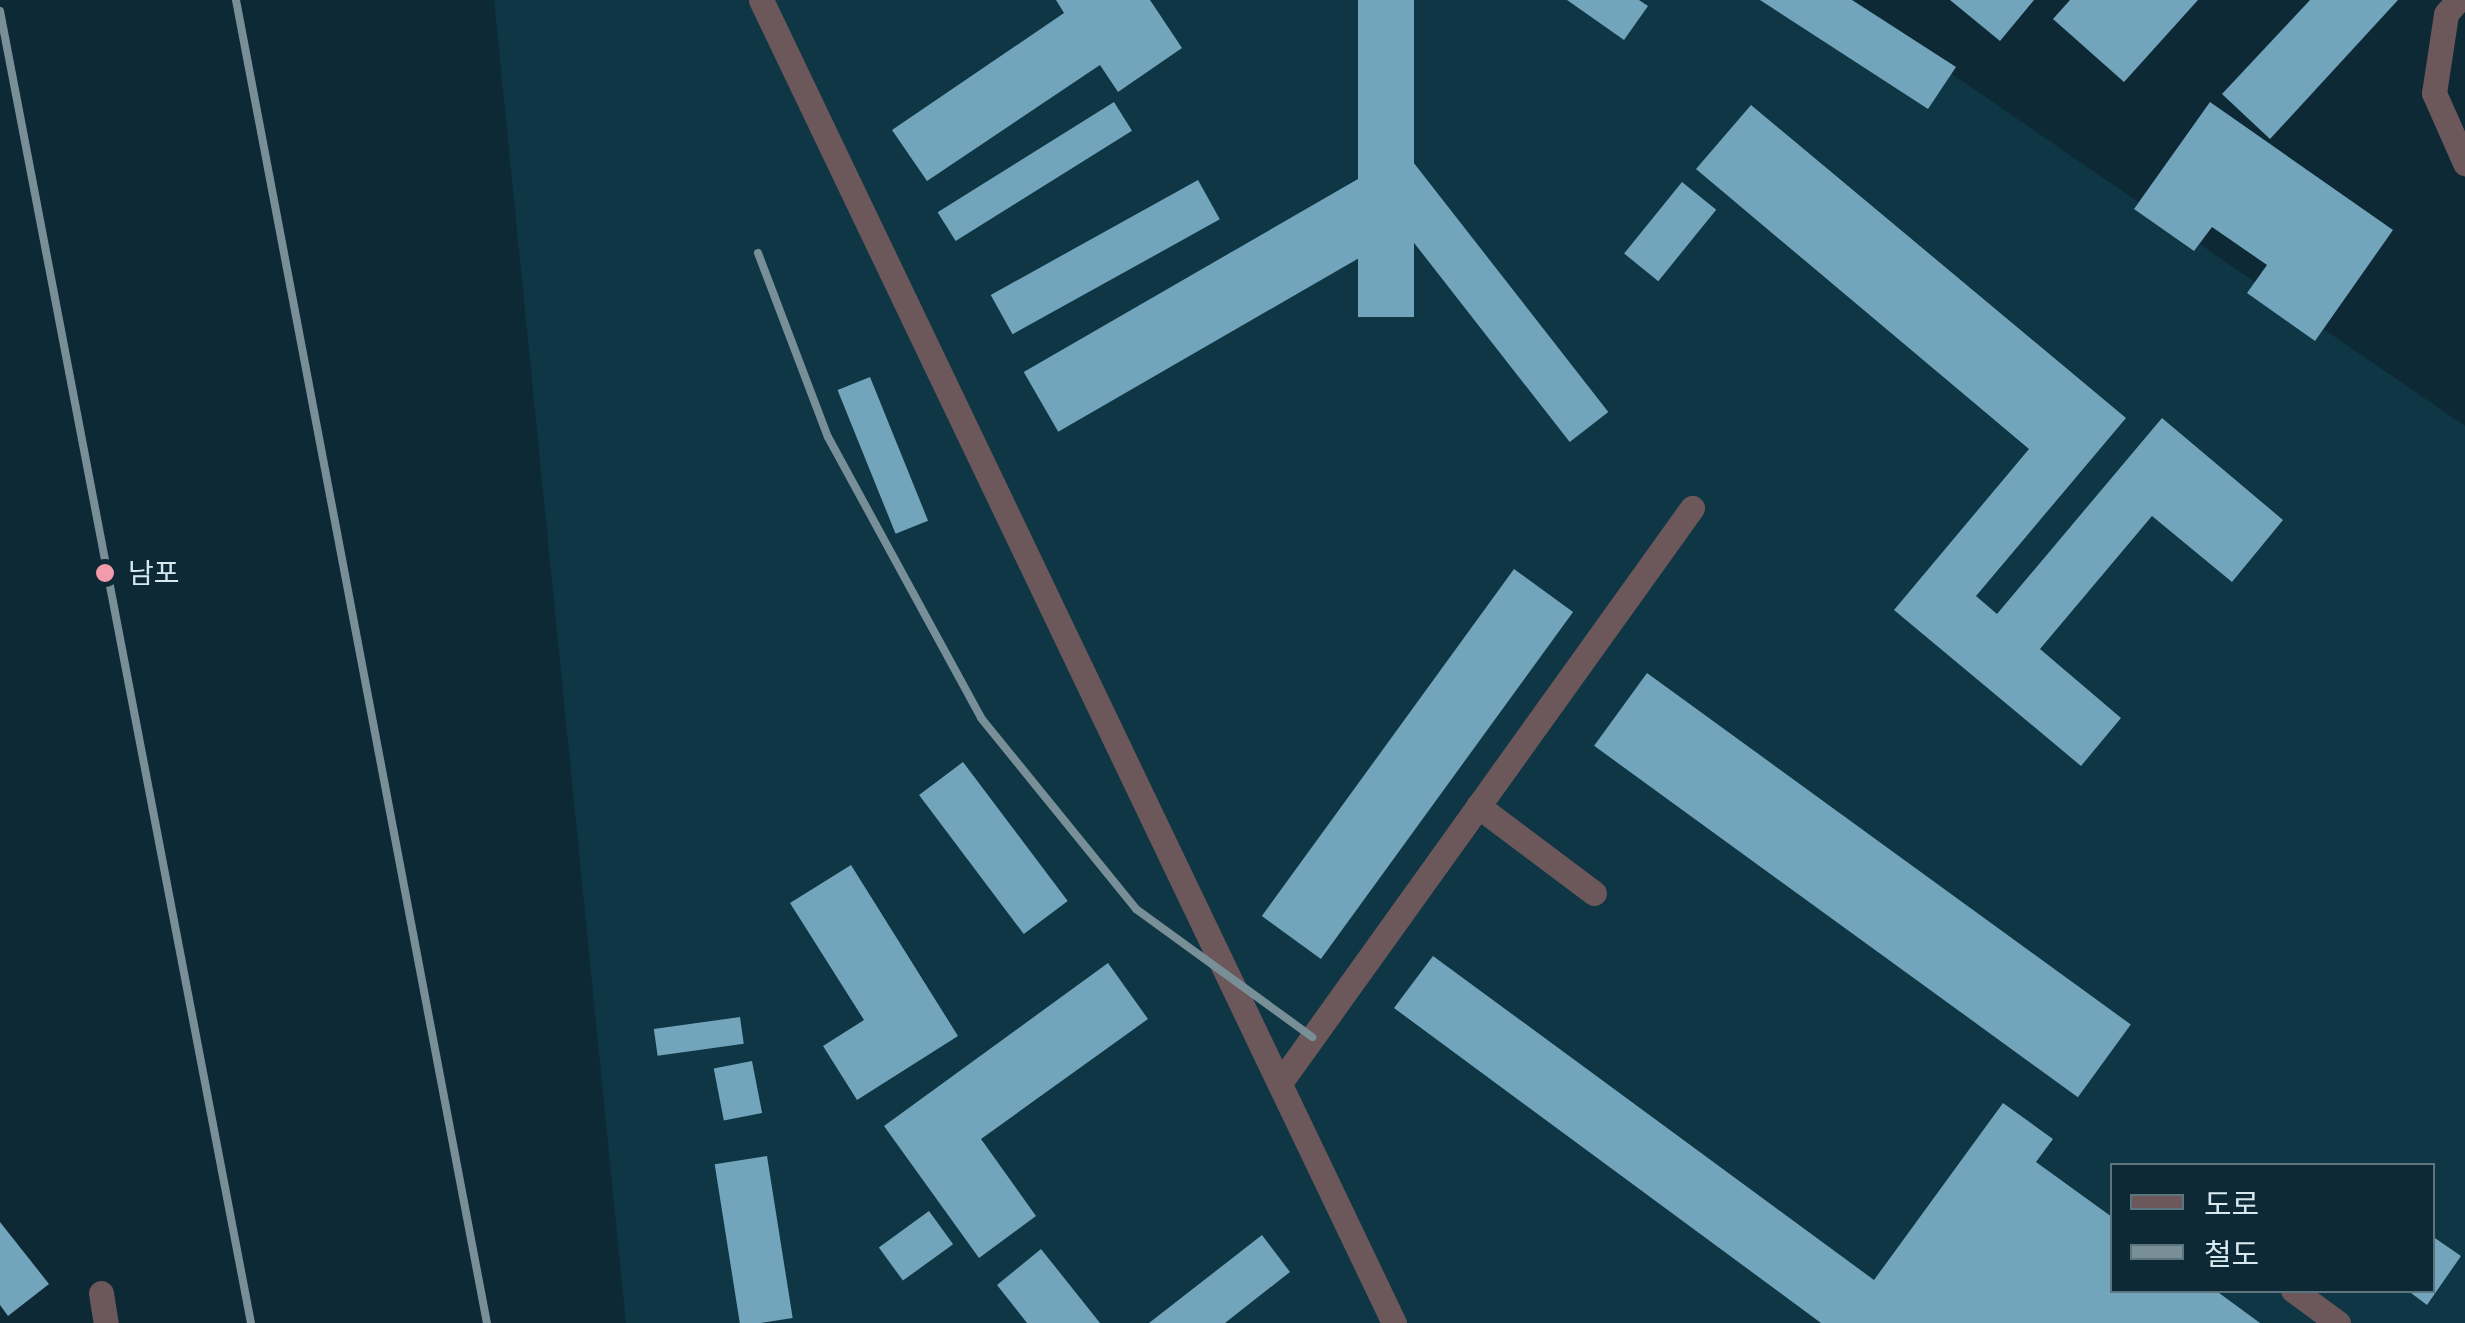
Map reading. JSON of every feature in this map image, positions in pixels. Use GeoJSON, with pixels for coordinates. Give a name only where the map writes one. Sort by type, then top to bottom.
{"type":"FeatureCollection","features":[{"type":"Feature","properties":{"kind":"street"},"geometry":{"type":"LineString","coordinates":[[761,0],[1282,1080],[1394,1323]]}},
{"type":"Feature","properties":{"kind":"street"},"geometry":{"type":"LineString","coordinates":[[2458,0],[2446,14],[2434,93],[2465,163]]}},
{"type":"Feature","properties":{"kind":"street"},"geometry":{"type":"LineString","coordinates":[[1282,1080],[1692,508]]}},
{"type":"Feature","properties":{"kind":"street"},"geometry":{"type":"LineString","coordinates":[[1478,806],[1594,892]]}},
{"type":"Feature","properties":{"kind":"street"},"geometry":{"type":"LineString","coordinates":[[101,1293],[106,1323]]}},
{"type":"Feature","properties":{"kind":"street"},"geometry":{"type":"LineString","coordinates":[[2297,1293],[2338,1323]]}},
{"type":"Feature","properties":{"kind":"shaded area"},"geometry":{"type":"Polygon","coordinates":[[[494,0],[1844,0],[2465,426],[2465,1323],[626,1323],[494,0]]]}},
{"type":"Feature","properties":{"kind":"building"},"geometry":{"type":"Polygon","coordinates":[[[1056,0],[1150,0],[1182,48],[1118,92],[1100,65],[927,181],[892,130],[1064,13],[1056,0]]]}},
{"type":"Feature","properties":{"kind":"building"},"geometry":{"type":"Polygon","coordinates":[[[1358,0],[1414,0],[1414,317],[1358,317],[1358,0]]]}},
{"type":"Feature","properties":{"kind":"building"},"geometry":{"type":"Polygon","coordinates":[[[1567,0],[1639,0],[1648,6],[1624,40],[1567,0]]]}},
{"type":"Feature","properties":{"kind":"building"},"geometry":{"type":"Polygon","coordinates":[[[1760,0],[1852,0],[1956,67],[1928,109],[1760,0]]]}},
{"type":"Feature","properties":{"kind":"building"},"geometry":{"type":"Polygon","coordinates":[[[1950,0],[2034,0],[2000,41],[1950,0]]]}},
{"type":"Feature","properties":{"kind":"building"},"geometry":{"type":"Polygon","coordinates":[[[2070,0],[2198,0],[2124,82],[2053,19],[2070,0]]]}},
{"type":"Feature","properties":{"kind":"building"},"geometry":{"type":"Polygon","coordinates":[[[2310,0],[2398,0],[2270,139],[2222,94],[2310,0]]]}},
{"type":"Feature","properties":{"kind":"building"},"geometry":{"type":"Polygon","coordinates":[[[1114,102],[1132,131],[956,241],[938,212],[1114,102]]]}},
{"type":"Feature","properties":{"kind":"building"},"geometry":{"type":"Polygon","coordinates":[[[2210,102],[2393,230],[2315,341],[2247,293],[2267,265],[2212,227],[2194,251],[2134,209],[2210,102]]]}},
{"type":"Feature","properties":{"kind":"building"},"geometry":{"type":"Polygon","coordinates":[[[1751,105],[2126,418],[1976,596],[1997,614],[2162,418],[2283,520],[2232,582],[2152,516],[2040,649],[2121,718],[2081,766],[1894,610],[2029,449],[1696,169],[1751,105]]]}},
{"type":"Feature","properties":{"kind":"building"},"geometry":{"type":"Polygon","coordinates":[[[1399,144],[1608,412],[1570,442],[1360,174],[1399,144]]]}},
{"type":"Feature","properties":{"kind":"building"},"geometry":{"type":"Polygon","coordinates":[[[1358,179],[1392,239],[1058,432],[1024,372],[1358,179]]]}},
{"type":"Feature","properties":{"kind":"building"},"geometry":{"type":"Polygon","coordinates":[[[1198,180],[1220,219],[1013,334],[991,295],[1198,180]]]}},
{"type":"Feature","properties":{"kind":"building"},"geometry":{"type":"Polygon","coordinates":[[[1682,182],[1716,210],[1658,281],[1624,253],[1682,182]]]}},
{"type":"Feature","properties":{"kind":"building"},"geometry":{"type":"Polygon","coordinates":[[[870,377],[928,521],[896,534],[838,390],[870,377]]]}},
{"type":"Feature","properties":{"kind":"building"},"geometry":{"type":"Polygon","coordinates":[[[1514,569],[1573,612],[1321,959],[1262,916],[1514,569]]]}},
{"type":"Feature","properties":{"kind":"building"},"geometry":{"type":"Polygon","coordinates":[[[1647,673],[2131,1024],[2078,1097],[1594,746],[1647,673]]]}},
{"type":"Feature","properties":{"kind":"building"},"geometry":{"type":"Polygon","coordinates":[[[963,762],[1068,901],[1024,934],[919,795],[963,762]]]}},
{"type":"Feature","properties":{"kind":"building"},"geometry":{"type":"Polygon","coordinates":[[[851,865],[958,1036],[857,1100],[823,1046],[864,1020],[790,903],[851,865]]]}},
{"type":"Feature","properties":{"kind":"building"},"geometry":{"type":"Polygon","coordinates":[[[1433,956],[1874,1280],[2003,1103],[2053,1139],[2036,1162],[2110,1216],[2110,1293],[2219,1293],[2260,1323],[1821,1323],[1394,1008],[1433,956]]]}},
{"type":"Feature","properties":{"kind":"building"},"geometry":{"type":"Polygon","coordinates":[[[1108,963],[1148,1019],[981,1139],[1036,1216],[979,1258],[884,1126],[1108,963]]]}},
{"type":"Feature","properties":{"kind":"building"},"geometry":{"type":"Polygon","coordinates":[[[740,1017],[744,1044],[658,1056],[654,1029],[740,1017]]]}},
{"type":"Feature","properties":{"kind":"building"},"geometry":{"type":"Polygon","coordinates":[[[752,1061],[762,1113],[724,1120],[714,1068],[752,1061]]]}},
{"type":"Feature","properties":{"kind":"building"},"geometry":{"type":"Polygon","coordinates":[[[767,1156],[793,1318],[740,1323],[715,1164],[767,1156]]]}},
{"type":"Feature","properties":{"kind":"building"},"geometry":{"type":"Polygon","coordinates":[[[929,1211],[953,1244],[903,1281],[879,1247],[929,1211]]]}},
{"type":"Feature","properties":{"kind":"building"},"geometry":{"type":"Polygon","coordinates":[[[0,1222],[49,1284],[8,1316],[0,1305],[0,1222]]]}},
{"type":"Feature","properties":{"kind":"building"},"geometry":{"type":"Polygon","coordinates":[[[1262,1235],[1290,1272],[1225,1323],[1149,1323],[1262,1235]]]}},
{"type":"Feature","properties":{"kind":"building"},"geometry":{"type":"Polygon","coordinates":[[[2435,1238],[2461,1256],[2427,1305],[2411,1293],[2435,1293],[2435,1238]]]}},
{"type":"Feature","properties":{"kind":"building"},"geometry":{"type":"Polygon","coordinates":[[[1041,1249],[1100,1323],[1027,1323],[997,1285],[1041,1249]]]}},
{"type":"Feature","properties":{"kind":"railway"},"geometry":{"type":"LineString","coordinates":[[236,0],[487,1323]]}},
{"type":"Feature","properties":{"kind":"railway"},"geometry":{"type":"LineString","coordinates":[[0,11],[251,1323]]}},
{"type":"Feature","properties":{"kind":"railway"},"geometry":{"type":"LineString","coordinates":[[758,253],[828,437],[981,718],[1136,909],[1312,1037]]}},
{"type":"Feature","properties":{"kind":"place","name":"남포"},"geometry":{"type":"Point","coordinates":[105,573]}}]}
